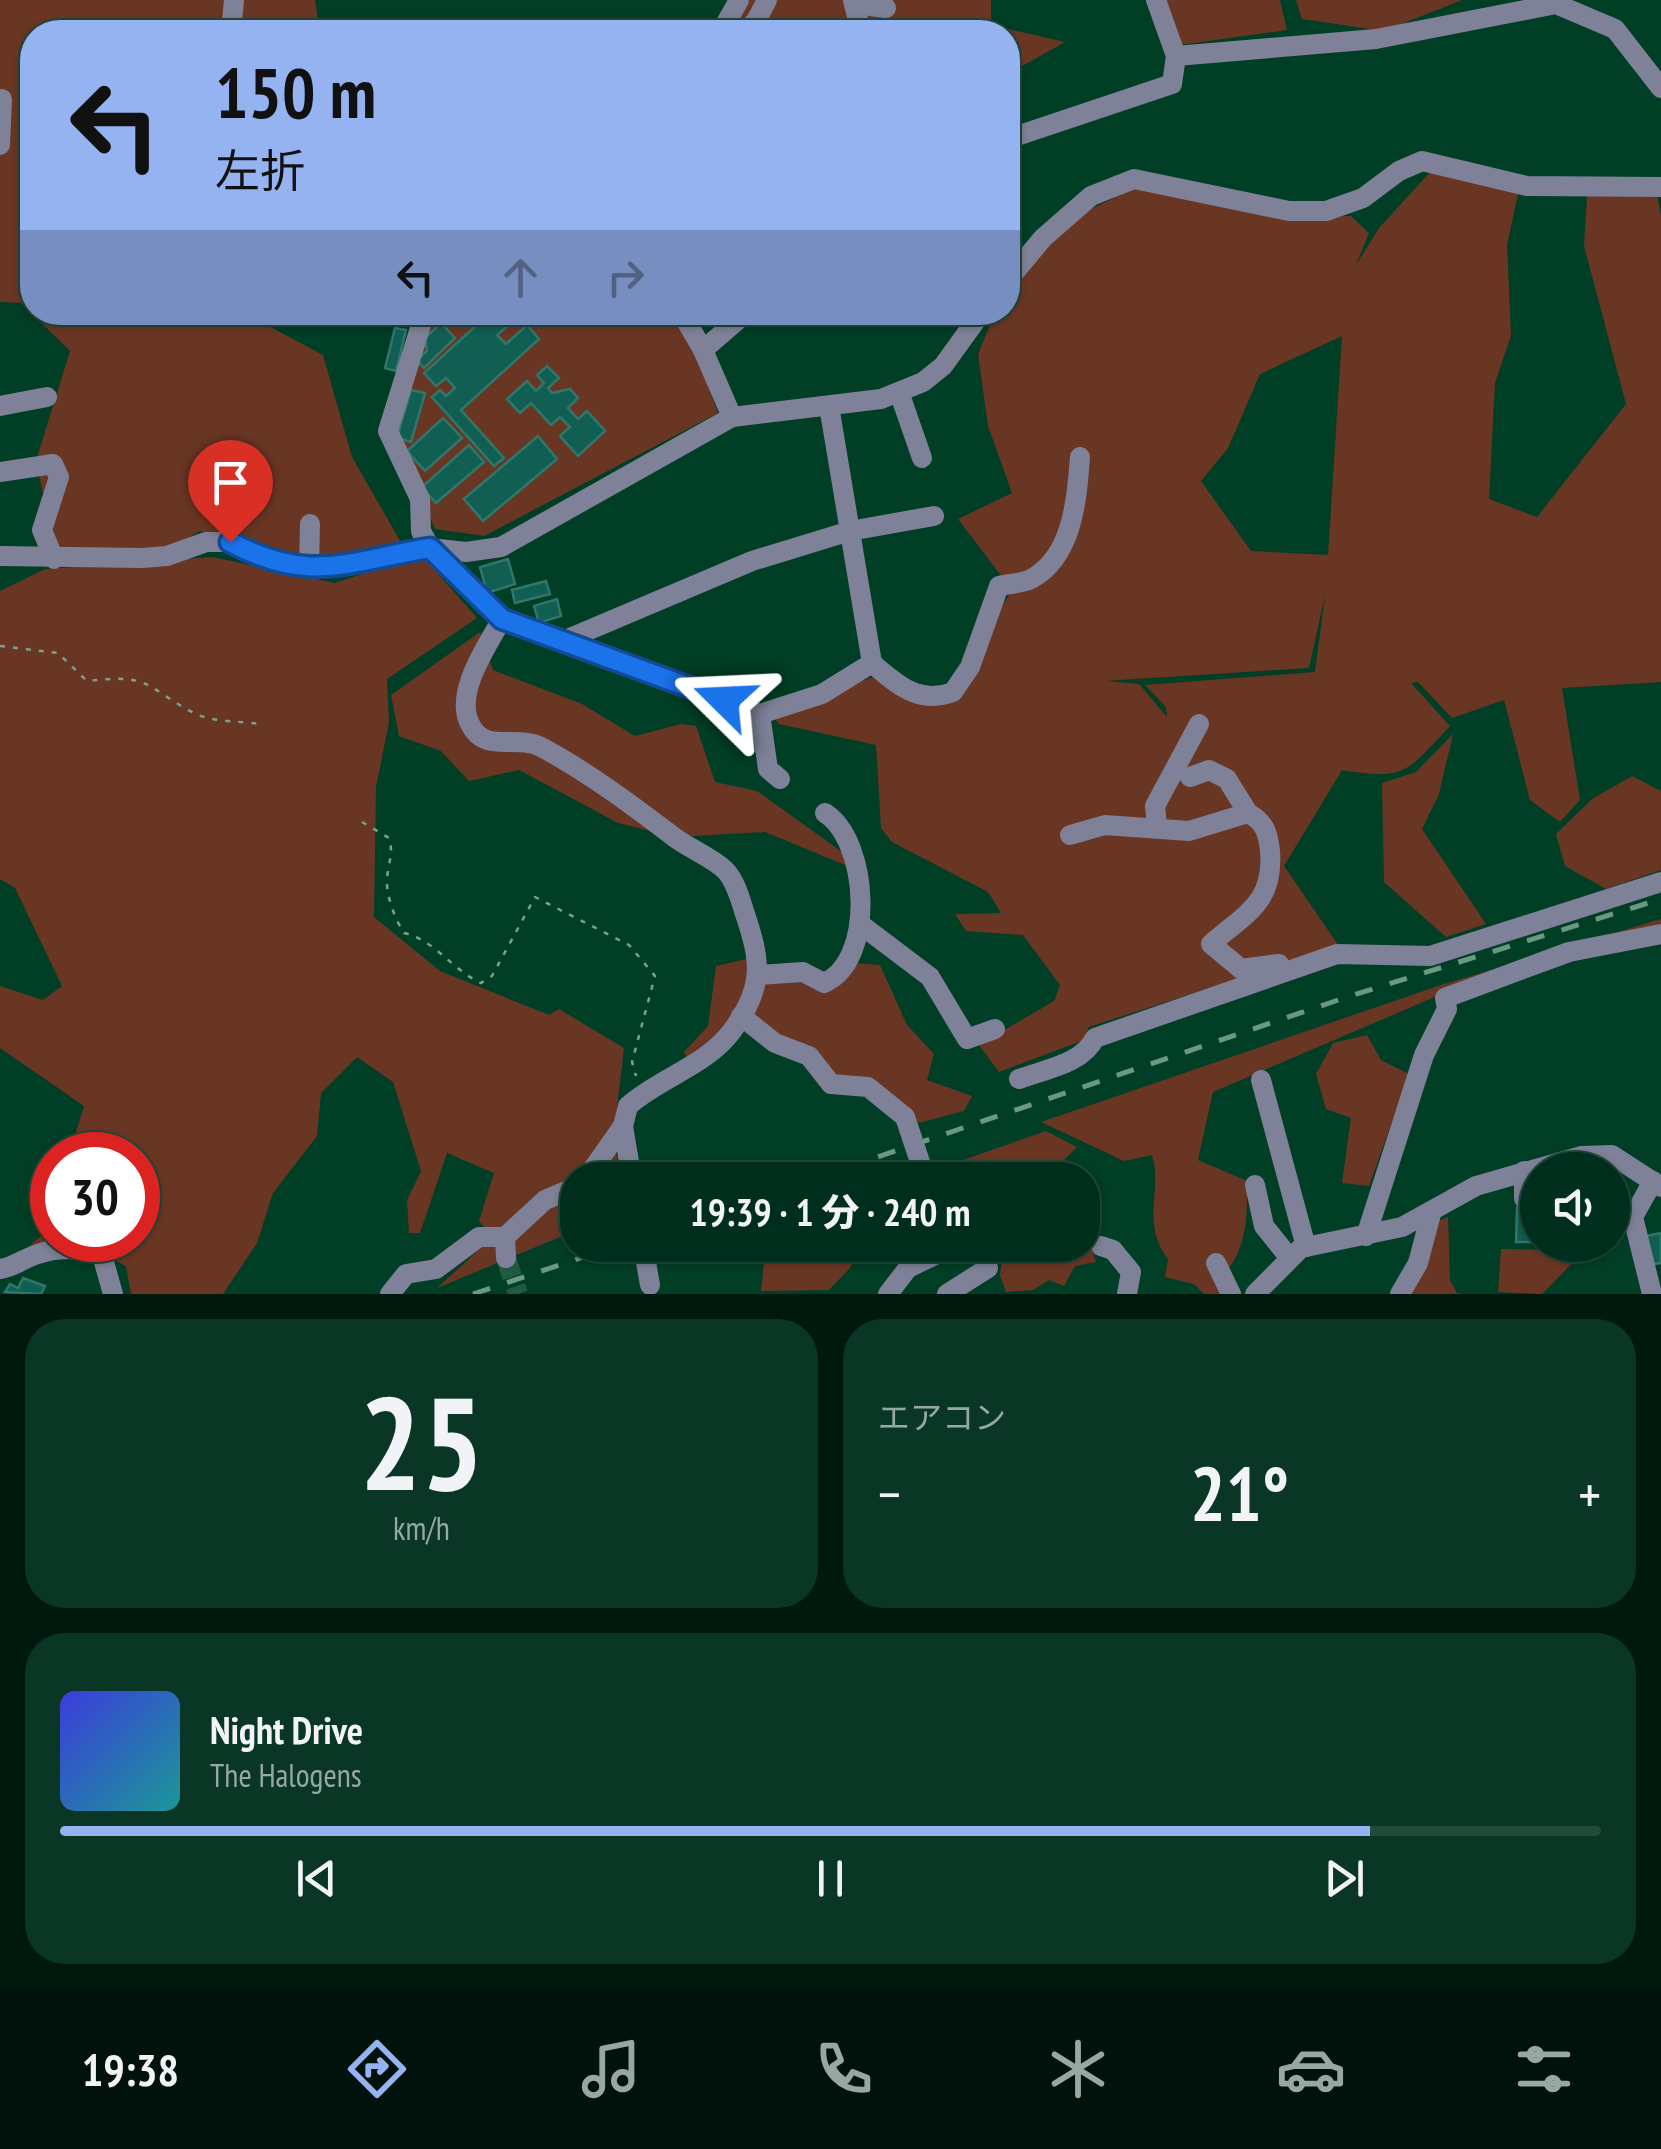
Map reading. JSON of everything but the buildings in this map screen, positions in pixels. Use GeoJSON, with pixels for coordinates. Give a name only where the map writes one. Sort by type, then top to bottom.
{"type":"FeatureCollection","features":[{"type":"Feature","properties":{"kind":"street"},"geometry":{"type":"LineString","coordinates":[[1020,135],[1172,84],[1176,56],[1156,0]]}},
{"type":"Feature","properties":{"kind":"street"},"geometry":{"type":"LineString","coordinates":[[854,2],[886,8]]}},
{"type":"Feature","properties":{"kind":"street"},"geometry":{"type":"LineString","coordinates":[[1176,56],[1376,40],[1556,4],[1615,29],[1661,88]]}},
{"type":"Feature","properties":{"kind":"street"},"geometry":{"type":"LineString","coordinates":[[0,145],[2,99]]}},
{"type":"Feature","properties":{"kind":"street"},"geometry":{"type":"LineString","coordinates":[[1020,266],[1043,238],[1091,196],[1134,180],[1162,182],[1258,208],[1289,212],[1326,210],[1363,198],[1399,171],[1422,161],[1527,186],[1661,187]]}},
{"type":"Feature","properties":{"kind":"street"},"geometry":{"type":"LineString","coordinates":[[421,325],[388,432],[420,499],[421,531],[430,548],[502,619],[760,714],[822,694],[872,663]]}},
{"type":"Feature","properties":{"kind":"street"},"geometry":{"type":"LineString","coordinates":[[689,325],[704,350],[732,417]]}},
{"type":"Feature","properties":{"kind":"street"},"geometry":{"type":"LineString","coordinates":[[704,350],[732,325]]}},
{"type":"Feature","properties":{"kind":"street"},"geometry":{"type":"LineString","coordinates":[[0,556],[167,556],[206,542],[230,542],[288,565],[309,568],[363,564],[430,548],[466,552],[501,547],[732,417],[829,406],[899,392],[943,366],[973,325]]}},
{"type":"Feature","properties":{"kind":"street"},"geometry":{"type":"LineString","coordinates":[[899,392],[922,458]]}},
{"type":"Feature","properties":{"kind":"street"},"geometry":{"type":"LineString","coordinates":[[0,406],[47,397]]}},
{"type":"Feature","properties":{"kind":"street"},"geometry":{"type":"LineString","coordinates":[[829,406],[872,663],[905,691],[927,697],[953,692],[970,667],[999,586],[1030,580],[1065,539],[1075,514],[1080,458]]}},
{"type":"Feature","properties":{"kind":"street"},"geometry":{"type":"LineString","coordinates":[[0,472],[53,464],[59,477],[42,530],[54,559]]}},
{"type":"Feature","properties":{"kind":"street"},"geometry":{"type":"LineString","coordinates":[[563,642],[752,561],[850,532],[934,516]]}},
{"type":"Feature","properties":{"kind":"street"},"geometry":{"type":"LineString","coordinates":[[309,568],[310,524]]}},
{"type":"Feature","properties":{"kind":"street"},"geometry":{"type":"LineString","coordinates":[[502,619],[466,694],[467,720],[478,738],[492,744],[515,740],[538,745],[646,812],[727,872],[759,954],[759,975],[741,1016],[710,1052],[628,1106],[622,1126],[597,1162]]}},
{"type":"Feature","properties":{"kind":"street"},"geometry":{"type":"LineString","coordinates":[[760,714],[768,769],[780,779]]}},
{"type":"Feature","properties":{"kind":"street"},"geometry":{"type":"LineString","coordinates":[[1157,826],[1155,806],[1199,724]]}},
{"type":"Feature","properties":{"kind":"street"},"geometry":{"type":"LineString","coordinates":[[1190,778],[1209,770],[1227,779],[1248,814],[1261,820],[1269,838],[1271,884],[1264,897],[1211,944],[1241,969],[1280,963],[1300,966]]}},
{"type":"Feature","properties":{"kind":"street"},"geometry":{"type":"LineString","coordinates":[[759,975],[803,972],[824,983],[836,978],[860,924],[859,875],[853,851],[826,813]]}},
{"type":"Feature","properties":{"kind":"street"},"geometry":{"type":"LineString","coordinates":[[1070,835],[1105,825],[1188,831],[1248,814]]}},
{"type":"Feature","properties":{"kind":"street"},"geometry":{"type":"LineString","coordinates":[[1019,1078],[1073,1060],[1088,1051],[1095,1038],[1338,954],[1430,956],[1661,882]]}},
{"type":"Feature","properties":{"kind":"street"},"geometry":{"type":"LineString","coordinates":[[860,924],[930,977],[967,1039],[995,1029]]}},
{"type":"Feature","properties":{"kind":"street"},"geometry":{"type":"LineString","coordinates":[[1366,1236],[1424,1055],[1447,1009],[1444,998],[1569,952],[1661,934]]}},
{"type":"Feature","properties":{"kind":"street"},"geometry":{"type":"LineString","coordinates":[[741,1016],[775,1043],[809,1056],[831,1084],[868,1087],[905,1116],[920,1162]]}},
{"type":"Feature","properties":{"kind":"street"},"geometry":{"type":"LineString","coordinates":[[1262,1080],[1297,1251]]}},
{"type":"Feature","properties":{"kind":"street"},"geometry":{"type":"LineString","coordinates":[[622,1126],[629,1162]]}},
{"type":"Feature","properties":{"kind":"street"},"geometry":{"type":"LineString","coordinates":[[1630,1167],[1657,1184],[1634,1217],[1652,1294]]}},
{"type":"Feature","properties":{"kind":"street"},"geometry":{"type":"LineString","coordinates":[[1258,1292],[1297,1251],[1366,1236],[1431,1214],[1476,1186],[1520,1173]]}},
{"type":"Feature","properties":{"kind":"street"},"geometry":{"type":"LineString","coordinates":[[1255,1185],[1264,1226],[1297,1251]]}},
{"type":"Feature","properties":{"kind":"street"},"geometry":{"type":"LineString","coordinates":[[390,1294],[406,1274],[436,1270],[479,1237],[505,1247],[545,1200],[560,1194]]}},
{"type":"Feature","properties":{"kind":"street"},"geometry":{"type":"LineString","coordinates":[[1400,1294],[1418,1264],[1431,1214]]}},
{"type":"Feature","properties":{"kind":"street"},"geometry":{"type":"LineString","coordinates":[[1101,1246],[1113,1250],[1131,1272],[1127,1294]]}},
{"type":"Feature","properties":{"kind":"street"},"geometry":{"type":"LineString","coordinates":[[0,1269],[16,1266],[36,1254],[75,1247],[102,1254],[113,1294]]}},
{"type":"Feature","properties":{"kind":"street"},"geometry":{"type":"LineString","coordinates":[[646,1262],[650,1290]]}},
{"type":"Feature","properties":{"kind":"street"},"geometry":{"type":"LineString","coordinates":[[888,1294],[908,1268],[918,1262]]}},
{"type":"Feature","properties":{"kind":"street"},"geometry":{"type":"LineString","coordinates":[[1216,1262],[1231,1294]]}},
{"type":"Feature","properties":{"kind":"street"},"geometry":{"type":"LineString","coordinates":[[948,1294],[955,1285],[988,1268]]}},
{"type":"Feature","properties":{"kind":"path"},"geometry":{"type":"LineString","coordinates":[[0,646],[58,653],[86,681],[128,676],[156,687],[199,716],[259,724]]}},
{"type":"Feature","properties":{"kind":"path"},"geometry":{"type":"LineString","coordinates":[[362,822],[389,838],[392,848],[386,884],[404,933],[423,938],[458,972],[481,983],[492,976],[535,896],[629,945],[655,976],[632,1062],[641,1094]]}},
{"type":"Feature","properties":{"kind":"shaded area"},"geometry":{"type":"Polygon","coordinates":[[[0,0],[315,0],[318,20],[20,20],[20,303],[0,302],[0,0]]]}},
{"type":"Feature","properties":{"kind":"shaded area"},"geometry":{"type":"Polygon","coordinates":[[[736,0],[991,0],[991,20],[726,20],[736,0]]]}},
{"type":"Feature","properties":{"kind":"shaded area"},"geometry":{"type":"Polygon","coordinates":[[[1165,0],[1280,0],[1287,30],[1180,45],[1165,0]]]}},
{"type":"Feature","properties":{"kind":"shaded area"},"geometry":{"type":"Polygon","coordinates":[[[1296,0],[1462,0],[1384,31],[1302,19],[1296,0]]]}},
{"type":"Feature","properties":{"kind":"shaded area"},"geometry":{"type":"Polygon","coordinates":[[[1020,32],[1065,42],[1020,67],[1020,32]]]}},
{"type":"Feature","properties":{"kind":"shaded area"},"geometry":{"type":"Polygon","coordinates":[[[1432,170],[1518,194],[1507,245],[1511,336],[1495,383],[1489,499],[1537,517],[1626,404],[1584,246],[1587,196],[1657,194],[1661,216],[1661,682],[1562,688],[1580,800],[1560,822],[1530,800],[1504,700],[1452,718],[1418,682],[1411,683],[1450,726],[1404,769],[1380,774],[1342,770],[1284,866],[1339,946],[1089,1027],[1084,1040],[999,1072],[979,1045],[1054,1001],[1060,985],[1023,935],[966,931],[955,914],[1001,913],[988,892],[892,842],[881,828],[876,745],[779,724],[772,715],[873,677],[910,687],[953,688],[1012,590],[958,519],[1012,493],[988,426],[978,354],[990,325],[1020,325],[1020,273],[1085,212],[1133,189],[1276,216],[1351,216],[1369,233],[1356,265],[1379,228],[1432,170]],[[1342,336],[1260,374],[1228,448],[1201,481],[1251,551],[1328,555],[1342,336]],[[1325,595],[1309,668],[1105,681],[1139,684],[1167,717],[1166,707],[1145,685],[1315,672],[1325,595]]]}},
{"type":"Feature","properties":{"kind":"shaded area"},"geometry":{"type":"Polygon","coordinates":[[[43,325],[267,325],[323,355],[352,457],[403,546],[293,560],[248,542],[200,531],[170,548],[55,550],[36,461],[70,351],[43,325]]]}},
{"type":"Feature","properties":{"kind":"shaded area"},"geometry":{"type":"Polygon","coordinates":[[[429,325],[685,325],[718,413],[484,536],[435,529],[396,434],[429,325]]]}},
{"type":"Feature","properties":{"kind":"shaded area"},"geometry":{"type":"Polygon","coordinates":[[[212,557],[335,583],[386,566],[426,560],[477,618],[387,679],[389,722],[376,787],[374,917],[440,971],[549,1015],[559,1009],[624,1048],[613,1141],[618,1162],[560,1162],[560,1237],[437,1288],[493,1237],[479,1221],[494,1173],[447,1153],[420,1233],[409,1233],[407,1200],[421,1171],[393,1082],[357,1057],[321,1093],[317,1136],[273,1193],[257,1243],[223,1294],[131,1294],[126,1266],[118,1262],[160,1262],[160,1132],[76,1132],[84,1106],[0,1048],[0,986],[43,1000],[62,986],[15,888],[0,879],[0,591],[45,569],[212,557]]]}},
{"type":"Feature","properties":{"kind":"shaded area"},"geometry":{"type":"Polygon","coordinates":[[[480,632],[493,670],[582,704],[635,736],[681,724],[696,726],[715,782],[757,791],[842,852],[855,869],[765,832],[675,837],[618,823],[519,770],[469,781],[441,751],[399,736],[391,695],[480,632]]]}},
{"type":"Feature","properties":{"kind":"shaded area"},"geometry":{"type":"Polygon","coordinates":[[[1453,734],[1439,794],[1422,829],[1486,924],[1446,937],[1384,882],[1382,783],[1416,772],[1453,734]]]}},
{"type":"Feature","properties":{"kind":"shaded area"},"geometry":{"type":"Polygon","coordinates":[[[1632,776],[1661,791],[1661,870],[1606,889],[1565,866],[1556,834],[1592,799],[1632,776]]]}},
{"type":"Feature","properties":{"kind":"shaded area"},"geometry":{"type":"Polygon","coordinates":[[[1661,919],[1661,927],[1437,996],[1213,1092],[1198,1160],[1247,1181],[1243,1239],[1227,1271],[1242,1294],[1204,1294],[1194,1284],[1165,1277],[1168,1259],[1155,1232],[1152,1155],[1124,1161],[1041,1122],[1441,985],[1661,919]]]}},
{"type":"Feature","properties":{"kind":"shaded area"},"geometry":{"type":"Polygon","coordinates":[[[751,958],[778,978],[830,988],[854,963],[880,965],[907,1025],[934,1054],[927,1080],[972,1096],[964,1111],[919,1123],[906,1111],[835,1077],[741,1008],[708,1048],[688,1061],[684,1052],[708,1026],[716,966],[751,958]]]}},
{"type":"Feature","properties":{"kind":"shaded area"},"geometry":{"type":"Polygon","coordinates":[[[1367,1035],[1381,1060],[1409,1074],[1369,1186],[1342,1183],[1351,1118],[1326,1109],[1316,1074],[1333,1043],[1367,1035]]]}},
{"type":"Feature","properties":{"kind":"shaded area"},"geometry":{"type":"Polygon","coordinates":[[[1046,1131],[1077,1147],[1062,1162],[957,1162],[1046,1131]]]}},
{"type":"Feature","properties":{"kind":"shaded area"},"geometry":{"type":"Polygon","coordinates":[[[1448,1217],[1450,1280],[1457,1293],[1464,1294],[1400,1294],[1433,1223],[1448,1217]]]}},
{"type":"Feature","properties":{"kind":"shaded area"},"geometry":{"type":"Polygon","coordinates":[[[30,1246],[30,1259],[8,1265],[30,1246]]]}},
{"type":"Feature","properties":{"kind":"shaded area"},"geometry":{"type":"Polygon","coordinates":[[[1501,1249],[1520,1249],[1520,1262],[1573,1262],[1542,1294],[1498,1292],[1501,1249]]]}},
{"type":"Feature","properties":{"kind":"shaded area"},"geometry":{"type":"Polygon","coordinates":[[[764,1262],[853,1262],[829,1290],[761,1291],[764,1262]]]}},
{"type":"Feature","properties":{"kind":"shaded area"},"geometry":{"type":"Polygon","coordinates":[[[1002,1262],[1096,1262],[1075,1266],[1064,1286],[1049,1280],[1033,1290],[1006,1292],[1000,1275],[1002,1262]]]}},
{"type":"Feature","properties":{"kind":"tunnel"},"geometry":{"type":"LineString","coordinates":[[506,1258],[518,1294]]}},
{"type":"Feature","properties":{"kind":"railway"},"geometry":{"type":"LineString","coordinates":[[863,1162],[1347,997],[1661,899]]}},
{"type":"Feature","properties":{"kind":"railway"},"geometry":{"type":"LineString","coordinates":[[473,1294],[568,1262]]}},
{"type":"Feature","properties":{"kind":"route"},"geometry":{"type":"LineString","coordinates":[[230,542],[288,565],[314,569],[363,564],[430,548],[502,619],[724,700]]}}]}
